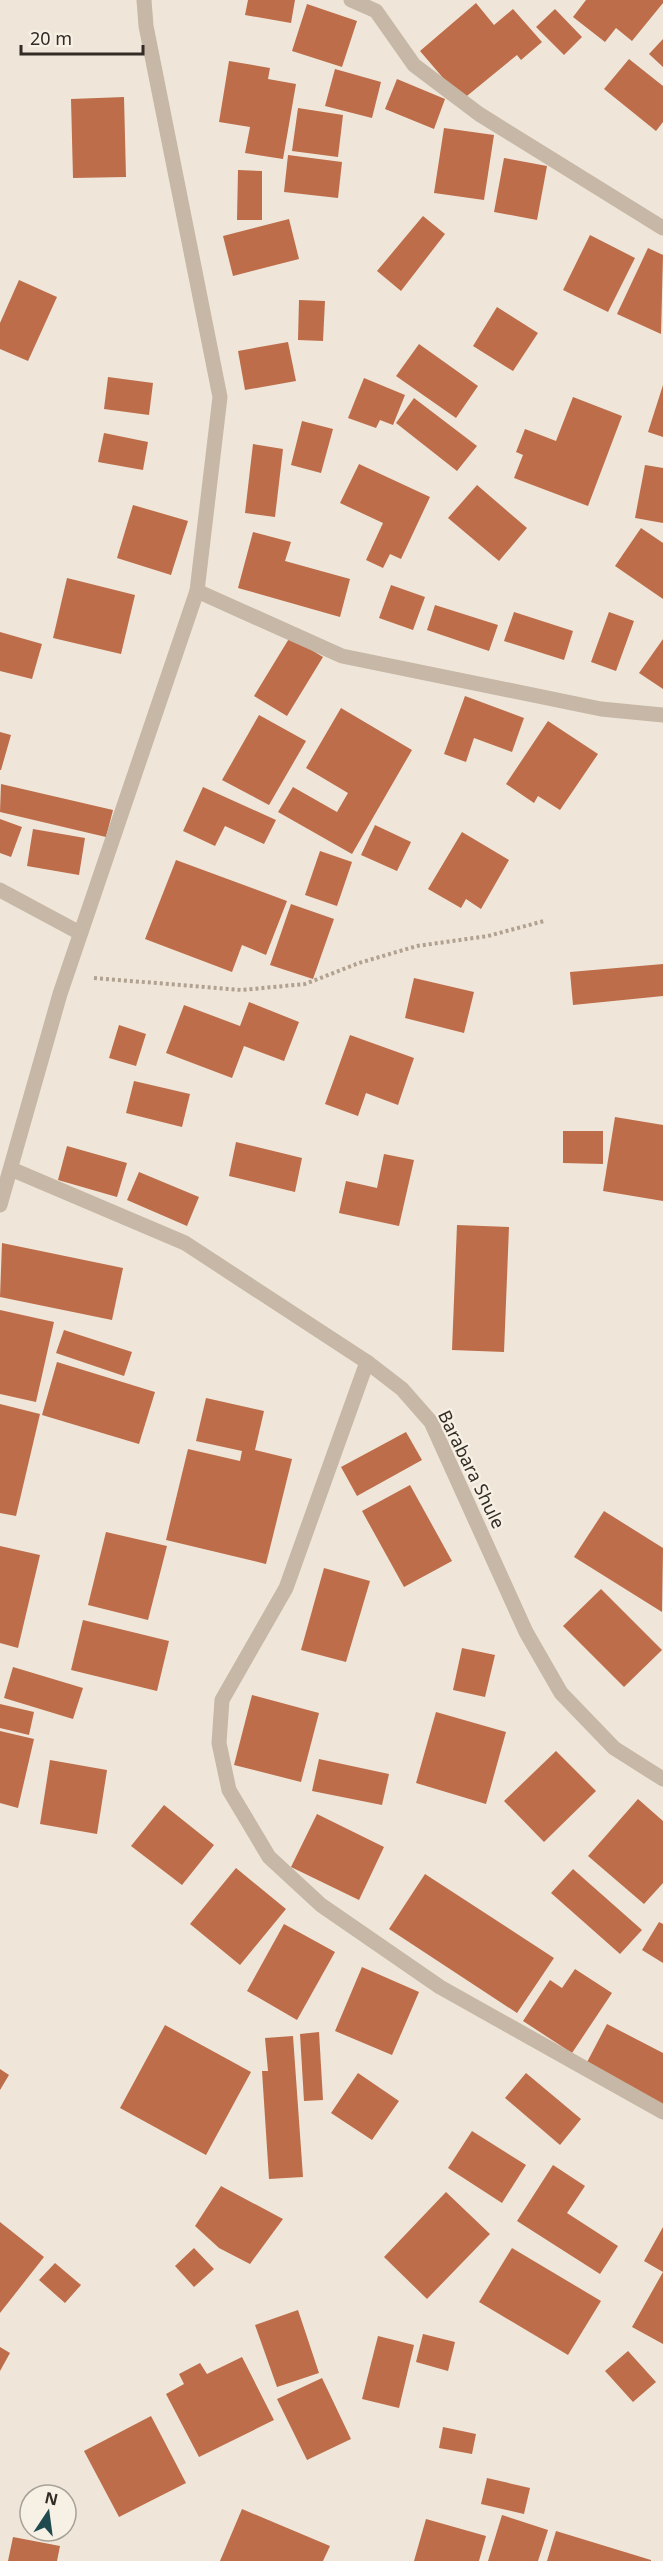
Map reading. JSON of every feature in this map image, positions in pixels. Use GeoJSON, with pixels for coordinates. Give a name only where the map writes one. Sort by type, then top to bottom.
{"type":"FeatureCollection","features":[{"type":"Feature","properties":{"kind":"street"},"geometry":{"type":"LineString","coordinates":[[0,1205],[80,933],[197,591],[220,397],[146,26],[144,0]]}},
{"type":"Feature","properties":{"kind":"street"},"geometry":{"type":"LineString","coordinates":[[351,0],[376,11],[414,65],[479,114],[663,228]]}},
{"type":"Feature","properties":{"kind":"street"},"geometry":{"type":"LineString","coordinates":[[197,591],[342,656],[601,709],[663,715]]}},
{"type":"Feature","properties":{"kind":"street"},"geometry":{"type":"LineString","coordinates":[[0,890],[80,933]]}},
{"type":"Feature","properties":{"kind":"street","name":"Barabara Shule"},"geometry":{"type":"LineString","coordinates":[[11,1169],[185,1243],[367,1362],[402,1389],[431,1422],[526,1632],[561,1694],[614,1748],[663,1779]]}},
{"type":"Feature","properties":{"kind":"street"},"geometry":{"type":"LineString","coordinates":[[367,1362],[286,1588],[222,1700],[219,1743],[229,1790],[269,1857],[321,1905],[440,1987],[663,2112]]}},
{"type":"Feature","properties":{"kind":"path"},"geometry":{"type":"LineString","coordinates":[[67,974],[157,985],[242,990],[306,984],[359,963],[417,946],[488,936],[544,921]]}},
{"type":"Feature","properties":{"kind":"building"},"geometry":{"type":"Polygon","coordinates":[[[248,0],[295,0],[291,23],[245,15],[248,0]]]}},
{"type":"Feature","properties":{"kind":"building"},"geometry":{"type":"Polygon","coordinates":[[[586,0],[663,0],[663,3],[632,41],[616,28],[605,42],[573,17],[586,0]]]}},
{"type":"Feature","properties":{"kind":"building"},"geometry":{"type":"Polygon","coordinates":[[[476,3],[494,25],[513,9],[542,42],[521,60],[517,55],[462,100],[420,51],[476,3]]]}},
{"type":"Feature","properties":{"kind":"building"},"geometry":{"type":"Polygon","coordinates":[[[307,4],[357,21],[342,67],[292,51],[307,4]]]}},
{"type":"Feature","properties":{"kind":"building"},"geometry":{"type":"Polygon","coordinates":[[[555,9],[582,37],[564,55],[536,27],[555,9]]]}},
{"type":"Feature","properties":{"kind":"building"},"geometry":{"type":"Polygon","coordinates":[[[663,39],[663,67],[649,54],[663,39]]]}},
{"type":"Feature","properties":{"kind":"building"},"geometry":{"type":"Polygon","coordinates":[[[629,59],[663,86],[663,122],[656,131],[604,89],[629,59]]]}},
{"type":"Feature","properties":{"kind":"building"},"geometry":{"type":"Polygon","coordinates":[[[229,61],[270,68],[268,79],[296,84],[283,159],[245,153],[250,127],[219,122],[229,61]]]}},
{"type":"Feature","properties":{"kind":"building"},"geometry":{"type":"Polygon","coordinates":[[[335,69],[381,82],[372,118],[325,106],[335,69]]]}},
{"type":"Feature","properties":{"kind":"building"},"geometry":{"type":"Polygon","coordinates":[[[397,79],[445,99],[434,129],[385,109],[397,79]]]}},
{"type":"Feature","properties":{"kind":"building"},"geometry":{"type":"Polygon","coordinates":[[[124,97],[126,177],[73,178],[71,99],[124,97]]]}},
{"type":"Feature","properties":{"kind":"building"},"geometry":{"type":"Polygon","coordinates":[[[298,108],[343,115],[338,157],[292,151],[298,108]]]}},
{"type":"Feature","properties":{"kind":"building"},"geometry":{"type":"Polygon","coordinates":[[[444,128],[494,135],[484,200],[434,193],[444,128]]]}},
{"type":"Feature","properties":{"kind":"building"},"geometry":{"type":"Polygon","coordinates":[[[288,155],[342,162],[338,198],[284,192],[288,155]]]}},
{"type":"Feature","properties":{"kind":"building"},"geometry":{"type":"Polygon","coordinates":[[[504,158],[547,166],[537,220],[494,212],[504,158]]]}},
{"type":"Feature","properties":{"kind":"building"},"geometry":{"type":"Polygon","coordinates":[[[238,170],[262,171],[262,220],[237,220],[238,170]]]}},
{"type":"Feature","properties":{"kind":"building"},"geometry":{"type":"Polygon","coordinates":[[[423,216],[445,234],[401,291],[377,271],[423,216]]]}},
{"type":"Feature","properties":{"kind":"building"},"geometry":{"type":"Polygon","coordinates":[[[289,219],[299,259],[233,276],[223,236],[289,219]]]}},
{"type":"Feature","properties":{"kind":"building"},"geometry":{"type":"Polygon","coordinates":[[[590,235],[635,258],[608,312],[563,290],[590,235]]]}},
{"type":"Feature","properties":{"kind":"building"},"geometry":{"type":"Polygon","coordinates":[[[648,248],[663,255],[661,334],[617,314],[648,248]]]}},
{"type":"Feature","properties":{"kind":"building"},"geometry":{"type":"Polygon","coordinates":[[[19,280],[57,297],[28,361],[0,349],[0,323],[19,280]]]}},
{"type":"Feature","properties":{"kind":"building"},"geometry":{"type":"Polygon","coordinates":[[[299,300],[325,301],[323,341],[298,340],[299,300]]]}},
{"type":"Feature","properties":{"kind":"building"},"geometry":{"type":"Polygon","coordinates":[[[497,307],[538,333],[513,371],[473,346],[497,307]]]}},
{"type":"Feature","properties":{"kind":"building"},"geometry":{"type":"Polygon","coordinates":[[[288,342],[296,381],[245,390],[238,351],[288,342]]]}},
{"type":"Feature","properties":{"kind":"building"},"geometry":{"type":"Polygon","coordinates":[[[419,344],[478,386],[456,418],[396,376],[419,344]]]}},
{"type":"Feature","properties":{"kind":"building"},"geometry":{"type":"Polygon","coordinates":[[[108,377],[153,383],[149,415],[104,409],[108,377]]]}},
{"type":"Feature","properties":{"kind":"building"},"geometry":{"type":"Polygon","coordinates":[[[364,378],[405,395],[393,425],[380,420],[376,428],[348,418],[364,378]]]}},
{"type":"Feature","properties":{"kind":"building"},"geometry":{"type":"Polygon","coordinates":[[[663,385],[663,437],[648,432],[663,385]]]}},
{"type":"Feature","properties":{"kind":"building"},"geometry":{"type":"Polygon","coordinates":[[[573,397],[622,416],[588,506],[514,478],[523,455],[516,452],[525,429],[556,441],[573,397]]]}},
{"type":"Feature","properties":{"kind":"building"},"geometry":{"type":"Polygon","coordinates":[[[414,398],[477,446],[457,471],[396,423],[414,398]]]}},
{"type":"Feature","properties":{"kind":"building"},"geometry":{"type":"Polygon","coordinates":[[[302,421],[333,429],[321,473],[291,465],[302,421]]]}},
{"type":"Feature","properties":{"kind":"building"},"geometry":{"type":"Polygon","coordinates":[[[104,433],[148,442],[143,470],[98,462],[104,433]]]}},
{"type":"Feature","properties":{"kind":"building"},"geometry":{"type":"Polygon","coordinates":[[[253,444],[283,449],[275,517],[245,513],[253,444]]]}},
{"type":"Feature","properties":{"kind":"building"},"geometry":{"type":"Polygon","coordinates":[[[359,464],[430,497],[401,559],[390,554],[383,568],[366,560],[383,523],[340,503],[359,464]]]}},
{"type":"Feature","properties":{"kind":"building"},"geometry":{"type":"Polygon","coordinates":[[[645,465],[663,468],[663,523],[635,518],[645,465]]]}},
{"type":"Feature","properties":{"kind":"building"},"geometry":{"type":"Polygon","coordinates":[[[477,485],[527,528],[499,561],[448,518],[477,485]]]}},
{"type":"Feature","properties":{"kind":"building"},"geometry":{"type":"Polygon","coordinates":[[[133,505],[188,521],[171,575],[117,558],[133,505]]]}},
{"type":"Feature","properties":{"kind":"building"},"geometry":{"type":"Polygon","coordinates":[[[641,528],[663,543],[663,599],[615,566],[641,528]]]}},
{"type":"Feature","properties":{"kind":"building"},"geometry":{"type":"Polygon","coordinates":[[[253,532],[291,542],[285,561],[350,579],[340,617],[238,588],[253,532]]]}},
{"type":"Feature","properties":{"kind":"building"},"geometry":{"type":"Polygon","coordinates":[[[67,578],[135,595],[121,654],[53,638],[67,578]]]}},
{"type":"Feature","properties":{"kind":"building"},"geometry":{"type":"Polygon","coordinates":[[[391,585],[425,597],[413,630],[379,618],[391,585]]]}},
{"type":"Feature","properties":{"kind":"building"},"geometry":{"type":"Polygon","coordinates":[[[435,605],[498,625],[489,651],[427,630],[435,605]]]}},
{"type":"Feature","properties":{"kind":"building"},"geometry":{"type":"Polygon","coordinates":[[[514,612],[573,631],[564,660],[504,641],[514,612]]]}},
{"type":"Feature","properties":{"kind":"building"},"geometry":{"type":"Polygon","coordinates":[[[609,612],[634,621],[616,671],[591,662],[609,612]]]}},
{"type":"Feature","properties":{"kind":"building"},"geometry":{"type":"Polygon","coordinates":[[[0,632],[42,644],[32,679],[0,671],[0,632]]]}},
{"type":"Feature","properties":{"kind":"building"},"geometry":{"type":"Polygon","coordinates":[[[290,637],[323,657],[287,716],[254,696],[290,637]]]}},
{"type":"Feature","properties":{"kind":"building"},"geometry":{"type":"Polygon","coordinates":[[[663,639],[663,689],[639,673],[663,639]]]}},
{"type":"Feature","properties":{"kind":"building"},"geometry":{"type":"Polygon","coordinates":[[[465,696],[524,718],[512,752],[474,738],[466,762],[444,754],[465,696]]]}},
{"type":"Feature","properties":{"kind":"building"},"geometry":{"type":"Polygon","coordinates":[[[341,708],[412,750],[352,854],[278,812],[293,787],[337,812],[348,793],[306,768],[341,708]]]}},
{"type":"Feature","properties":{"kind":"building"},"geometry":{"type":"Polygon","coordinates":[[[259,715],[306,741],[269,805],[222,780],[259,715]]]}},
{"type":"Feature","properties":{"kind":"building"},"geometry":{"type":"Polygon","coordinates":[[[548,721],[598,754],[560,810],[538,796],[534,803],[506,784],[548,721]]]}},
{"type":"Feature","properties":{"kind":"building"},"geometry":{"type":"Polygon","coordinates":[[[0,732],[11,735],[1,770],[0,770],[0,732]]]}},
{"type":"Feature","properties":{"kind":"building"},"geometry":{"type":"Polygon","coordinates":[[[1,784],[113,810],[106,837],[0,812],[1,784]]]}},
{"type":"Feature","properties":{"kind":"building"},"geometry":{"type":"Polygon","coordinates":[[[203,787],[276,820],[264,844],[225,826],[215,846],[183,831],[203,787]]]}},
{"type":"Feature","properties":{"kind":"building"},"geometry":{"type":"Polygon","coordinates":[[[0,819],[22,827],[11,857],[0,853],[0,819]]]}},
{"type":"Feature","properties":{"kind":"building"},"geometry":{"type":"Polygon","coordinates":[[[375,825],[411,842],[397,871],[361,855],[375,825]]]}},
{"type":"Feature","properties":{"kind":"building"},"geometry":{"type":"Polygon","coordinates":[[[33,829],[85,838],[79,875],[27,866],[33,829]]]}},
{"type":"Feature","properties":{"kind":"building"},"geometry":{"type":"Polygon","coordinates":[[[462,832],[509,860],[481,909],[466,899],[461,908],[428,889],[462,832]]]}},
{"type":"Feature","properties":{"kind":"building"},"geometry":{"type":"Polygon","coordinates":[[[320,851],[352,862],[337,906],[305,895],[320,851]]]}},
{"type":"Feature","properties":{"kind":"building"},"geometry":{"type":"Polygon","coordinates":[[[176,860],[287,901],[266,955],[242,945],[232,972],[145,939],[176,860]]]}},
{"type":"Feature","properties":{"kind":"building"},"geometry":{"type":"Polygon","coordinates":[[[291,904],[334,919],[313,979],[270,965],[291,904]]]}},
{"type":"Feature","properties":{"kind":"building"},"geometry":{"type":"Polygon","coordinates":[[[663,964],[663,996],[573,1005],[570,972],[663,964]]]}},
{"type":"Feature","properties":{"kind":"building"},"geometry":{"type":"Polygon","coordinates":[[[414,978],[474,992],[464,1033],[405,1018],[414,978]]]}},
{"type":"Feature","properties":{"kind":"building"},"geometry":{"type":"Polygon","coordinates":[[[249,1002],[299,1022],[284,1061],[244,1046],[232,1078],[166,1053],[184,1005],[240,1026],[249,1002]]]}},
{"type":"Feature","properties":{"kind":"building"},"geometry":{"type":"Polygon","coordinates":[[[119,1025],[146,1034],[136,1066],[109,1058],[119,1025]]]}},
{"type":"Feature","properties":{"kind":"building"},"geometry":{"type":"Polygon","coordinates":[[[350,1035],[414,1058],[398,1105],[366,1093],[358,1116],[325,1104],[350,1035]]]}},
{"type":"Feature","properties":{"kind":"building"},"geometry":{"type":"Polygon","coordinates":[[[134,1081],[190,1094],[182,1127],[126,1113],[134,1081]]]}},
{"type":"Feature","properties":{"kind":"building"},"geometry":{"type":"Polygon","coordinates":[[[615,1117],[663,1125],[663,1201],[603,1191],[615,1117]]]}},
{"type":"Feature","properties":{"kind":"building"},"geometry":{"type":"Polygon","coordinates":[[[563,1131],[603,1131],[603,1164],[563,1163],[563,1131]]]}},
{"type":"Feature","properties":{"kind":"building"},"geometry":{"type":"Polygon","coordinates":[[[236,1142],[302,1158],[295,1192],[229,1176],[236,1142]]]}},
{"type":"Feature","properties":{"kind":"building"},"geometry":{"type":"Polygon","coordinates":[[[67,1146],[127,1163],[117,1197],[58,1180],[67,1146]]]}},
{"type":"Feature","properties":{"kind":"building"},"geometry":{"type":"Polygon","coordinates":[[[384,1154],[414,1160],[399,1226],[339,1213],[346,1181],[377,1188],[384,1154]]]}},
{"type":"Feature","properties":{"kind":"building"},"geometry":{"type":"Polygon","coordinates":[[[139,1172],[199,1197],[187,1226],[127,1200],[139,1172]]]}},
{"type":"Feature","properties":{"kind":"building"},"geometry":{"type":"Polygon","coordinates":[[[457,1225],[509,1227],[504,1352],[452,1350],[457,1225]]]}},
{"type":"Feature","properties":{"kind":"building"},"geometry":{"type":"Polygon","coordinates":[[[2,1243],[123,1268],[112,1320],[0,1297],[2,1243]]]}},
{"type":"Feature","properties":{"kind":"building"},"geometry":{"type":"Polygon","coordinates":[[[0,1310],[54,1322],[36,1402],[0,1394],[0,1310]]]}},
{"type":"Feature","properties":{"kind":"building"},"geometry":{"type":"Polygon","coordinates":[[[64,1330],[132,1352],[124,1376],[56,1353],[64,1330]]]}},
{"type":"Feature","properties":{"kind":"building"},"geometry":{"type":"Polygon","coordinates":[[[57,1362],[155,1392],[139,1444],[42,1415],[57,1362]]]}},
{"type":"Feature","properties":{"kind":"building"},"geometry":{"type":"Polygon","coordinates":[[[206,1398],[264,1411],[255,1450],[292,1459],[266,1564],[166,1540],[188,1449],[240,1461],[242,1451],[196,1441],[206,1398]]]}},
{"type":"Feature","properties":{"kind":"building"},"geometry":{"type":"Polygon","coordinates":[[[0,1404],[40,1414],[16,1516],[0,1513],[0,1404]]]}},
{"type":"Feature","properties":{"kind":"building"},"geometry":{"type":"Polygon","coordinates":[[[406,1432],[422,1460],[357,1496],[341,1467],[406,1432]]]}},
{"type":"Feature","properties":{"kind":"building"},"geometry":{"type":"Polygon","coordinates":[[[410,1485],[452,1561],[404,1587],[362,1511],[410,1485]]]}},
{"type":"Feature","properties":{"kind":"building"},"geometry":{"type":"Polygon","coordinates":[[[604,1511],[663,1548],[662,1612],[574,1557],[604,1511]]]}},
{"type":"Feature","properties":{"kind":"building"},"geometry":{"type":"Polygon","coordinates":[[[106,1532],[167,1546],[148,1620],[88,1605],[106,1532]]]}},
{"type":"Feature","properties":{"kind":"building"},"geometry":{"type":"Polygon","coordinates":[[[0,1546],[40,1555],[18,1648],[0,1643],[0,1546]]]}},
{"type":"Feature","properties":{"kind":"building"},"geometry":{"type":"Polygon","coordinates":[[[324,1568],[370,1581],[346,1662],[301,1650],[324,1568]]]}},
{"type":"Feature","properties":{"kind":"building"},"geometry":{"type":"Polygon","coordinates":[[[601,1589],[662,1650],[624,1687],[563,1626],[601,1589]]]}},
{"type":"Feature","properties":{"kind":"building"},"geometry":{"type":"Polygon","coordinates":[[[83,1620],[169,1641],[157,1691],[71,1670],[83,1620]]]}},
{"type":"Feature","properties":{"kind":"building"},"geometry":{"type":"Polygon","coordinates":[[[462,1648],[495,1655],[485,1697],[453,1690],[462,1648]]]}},
{"type":"Feature","properties":{"kind":"building"},"geometry":{"type":"Polygon","coordinates":[[[13,1667],[83,1688],[73,1719],[4,1698],[13,1667]]]}},
{"type":"Feature","properties":{"kind":"building"},"geometry":{"type":"Polygon","coordinates":[[[252,1695],[319,1713],[301,1782],[234,1765],[252,1695]]]}},
{"type":"Feature","properties":{"kind":"building"},"geometry":{"type":"Polygon","coordinates":[[[0,1704],[34,1712],[29,1735],[0,1728],[0,1704]]]}},
{"type":"Feature","properties":{"kind":"building"},"geometry":{"type":"Polygon","coordinates":[[[436,1712],[506,1732],[486,1804],[416,1783],[436,1712]]]}},
{"type":"Feature","properties":{"kind":"building"},"geometry":{"type":"Polygon","coordinates":[[[0,1731],[34,1739],[18,1808],[0,1803],[0,1731]]]}},
{"type":"Feature","properties":{"kind":"building"},"geometry":{"type":"Polygon","coordinates":[[[556,1751],[596,1791],[544,1842],[504,1801],[556,1751]]]}},
{"type":"Feature","properties":{"kind":"building"},"geometry":{"type":"Polygon","coordinates":[[[319,1759],[389,1774],[382,1805],[312,1791],[319,1759]]]}},
{"type":"Feature","properties":{"kind":"building"},"geometry":{"type":"Polygon","coordinates":[[[50,1760],[107,1770],[97,1834],[40,1824],[50,1760]]]}},
{"type":"Feature","properties":{"kind":"building"},"geometry":{"type":"Polygon","coordinates":[[[638,1799],[663,1821],[663,1883],[644,1904],[588,1856],[638,1799]]]}},
{"type":"Feature","properties":{"kind":"building"},"geometry":{"type":"Polygon","coordinates":[[[164,1805],[214,1845],[182,1885],[131,1846],[164,1805]]]}},
{"type":"Feature","properties":{"kind":"building"},"geometry":{"type":"Polygon","coordinates":[[[317,1814],[384,1847],[359,1900],[291,1867],[317,1814]]]}},
{"type":"Feature","properties":{"kind":"building"},"geometry":{"type":"Polygon","coordinates":[[[236,1868],[286,1909],[240,1965],[190,1924],[236,1868]]]}},
{"type":"Feature","properties":{"kind":"building"},"geometry":{"type":"Polygon","coordinates":[[[573,1869],[642,1930],[620,1954],[551,1893],[573,1869]]]}},
{"type":"Feature","properties":{"kind":"building"},"geometry":{"type":"Polygon","coordinates":[[[425,1874],[554,1958],[517,2013],[389,1929],[425,1874]]]}},
{"type":"Feature","properties":{"kind":"building"},"geometry":{"type":"Polygon","coordinates":[[[659,1922],[663,1924],[663,1963],[642,1950],[659,1922]]]}},
{"type":"Feature","properties":{"kind":"building"},"geometry":{"type":"Polygon","coordinates":[[[284,1924],[335,1952],[297,2020],[247,1991],[284,1924]]]}},
{"type":"Feature","properties":{"kind":"building"},"geometry":{"type":"Polygon","coordinates":[[[362,1967],[419,1992],[392,2055],[335,2031],[362,1967]]]}},
{"type":"Feature","properties":{"kind":"building"},"geometry":{"type":"Polygon","coordinates":[[[575,1969],[612,1993],[572,2053],[523,2021],[550,1980],[562,1988],[575,1969]]]}},
{"type":"Feature","properties":{"kind":"building"},"geometry":{"type":"Polygon","coordinates":[[[607,2024],[663,2053],[663,2106],[585,2066],[607,2024]]]}},
{"type":"Feature","properties":{"kind":"building"},"geometry":{"type":"Polygon","coordinates":[[[165,2025],[251,2072],[206,2155],[120,2108],[165,2025]]]}},
{"type":"Feature","properties":{"kind":"building"},"geometry":{"type":"Polygon","coordinates":[[[319,2032],[323,2100],[304,2101],[300,2034],[319,2032]]]}},
{"type":"Feature","properties":{"kind":"building"},"geometry":{"type":"Polygon","coordinates":[[[293,2036],[303,2177],[269,2179],[262,2071],[268,2071],[265,2038],[293,2036]]]}},
{"type":"Feature","properties":{"kind":"building"},"geometry":{"type":"Polygon","coordinates":[[[0,2069],[9,2075],[0,2090],[0,2069]]]}},
{"type":"Feature","properties":{"kind":"building"},"geometry":{"type":"Polygon","coordinates":[[[358,2073],[399,2101],[372,2140],[331,2113],[358,2073]]]}},
{"type":"Feature","properties":{"kind":"building"},"geometry":{"type":"Polygon","coordinates":[[[526,2073],[581,2119],[560,2145],[505,2098],[526,2073]]]}},
{"type":"Feature","properties":{"kind":"building"},"geometry":{"type":"Polygon","coordinates":[[[472,2131],[526,2165],[502,2203],[448,2168],[472,2131]]]}},
{"type":"Feature","properties":{"kind":"building"},"geometry":{"type":"Polygon","coordinates":[[[553,2165],[585,2186],[567,2213],[618,2246],[600,2274],[517,2221],[553,2165]]]}},
{"type":"Feature","properties":{"kind":"building"},"geometry":{"type":"Polygon","coordinates":[[[221,2186],[283,2219],[250,2264],[219,2248],[195,2226],[221,2186]]]}},
{"type":"Feature","properties":{"kind":"building"},"geometry":{"type":"Polygon","coordinates":[[[446,2192],[490,2234],[427,2299],[384,2257],[446,2192]]]}},
{"type":"Feature","properties":{"kind":"building"},"geometry":{"type":"Polygon","coordinates":[[[0,2222],[44,2257],[0,2313],[0,2222]]]}},
{"type":"Feature","properties":{"kind":"building"},"geometry":{"type":"Polygon","coordinates":[[[663,2227],[663,2272],[644,2261],[663,2227]]]}},
{"type":"Feature","properties":{"kind":"building"},"geometry":{"type":"Polygon","coordinates":[[[194,2248],[214,2269],[194,2287],[175,2266],[194,2248]]]}},
{"type":"Feature","properties":{"kind":"building"},"geometry":{"type":"Polygon","coordinates":[[[512,2248],[601,2301],[568,2355],[479,2302],[512,2248]]]}},
{"type":"Feature","properties":{"kind":"building"},"geometry":{"type":"Polygon","coordinates":[[[55,2263],[81,2285],[65,2303],[39,2280],[55,2263]]]}},
{"type":"Feature","properties":{"kind":"building"},"geometry":{"type":"Polygon","coordinates":[[[663,2272],[663,2344],[632,2327],[663,2272]]]}},
{"type":"Feature","properties":{"kind":"building"},"geometry":{"type":"Polygon","coordinates":[[[298,2310],[319,2373],[277,2387],[255,2325],[298,2310]]]}},
{"type":"Feature","properties":{"kind":"building"},"geometry":{"type":"Polygon","coordinates":[[[423,2334],[455,2342],[448,2371],[416,2362],[423,2334]]]}},
{"type":"Feature","properties":{"kind":"building"},"geometry":{"type":"Polygon","coordinates":[[[378,2336],[414,2345],[399,2408],[362,2399],[378,2336]]]}},
{"type":"Feature","properties":{"kind":"building"},"geometry":{"type":"Polygon","coordinates":[[[0,2347],[10,2353],[0,2371],[0,2347]]]}},
{"type":"Feature","properties":{"kind":"building"},"geometry":{"type":"Polygon","coordinates":[[[628,2351],[656,2382],[633,2402],[605,2371],[628,2351]]]}},
{"type":"Feature","properties":{"kind":"building"},"geometry":{"type":"Polygon","coordinates":[[[242,2357],[274,2420],[199,2457],[166,2394],[184,2384],[179,2374],[200,2363],[207,2374],[242,2357]]]}},
{"type":"Feature","properties":{"kind":"building"},"geometry":{"type":"Polygon","coordinates":[[[322,2378],[351,2439],[307,2460],[277,2399],[322,2378]]]}},
{"type":"Feature","properties":{"kind":"building"},"geometry":{"type":"Polygon","coordinates":[[[151,2416],[186,2483],[119,2517],[84,2451],[151,2416]]]}},
{"type":"Feature","properties":{"kind":"building"},"geometry":{"type":"Polygon","coordinates":[[[443,2427],[476,2434],[472,2454],[439,2448],[443,2427]]]}},
{"type":"Feature","properties":{"kind":"building"},"geometry":{"type":"Polygon","coordinates":[[[487,2478],[530,2488],[524,2514],[481,2504],[487,2478]]]}},
{"type":"Feature","properties":{"kind":"building"},"geometry":{"type":"Polygon","coordinates":[[[242,2509],[330,2546],[323,2561],[220,2561],[242,2509]]]}},
{"type":"Feature","properties":{"kind":"building"},"geometry":{"type":"Polygon","coordinates":[[[502,2515],[548,2530],[538,2561],[488,2561],[502,2515]]]}},
{"type":"Feature","properties":{"kind":"building"},"geometry":{"type":"Polygon","coordinates":[[[426,2519],[486,2536],[479,2561],[414,2561],[426,2519]]]}},
{"type":"Feature","properties":{"kind":"building"},"geometry":{"type":"Polygon","coordinates":[[[556,2531],[651,2560],[651,2561],[547,2561],[556,2531]]]}},
{"type":"Feature","properties":{"kind":"building"},"geometry":{"type":"Polygon","coordinates":[[[13,2537],[18,2538],[18,2543],[44,2543],[60,2546],[57,2561],[8,2561],[13,2537]]]}}]}
